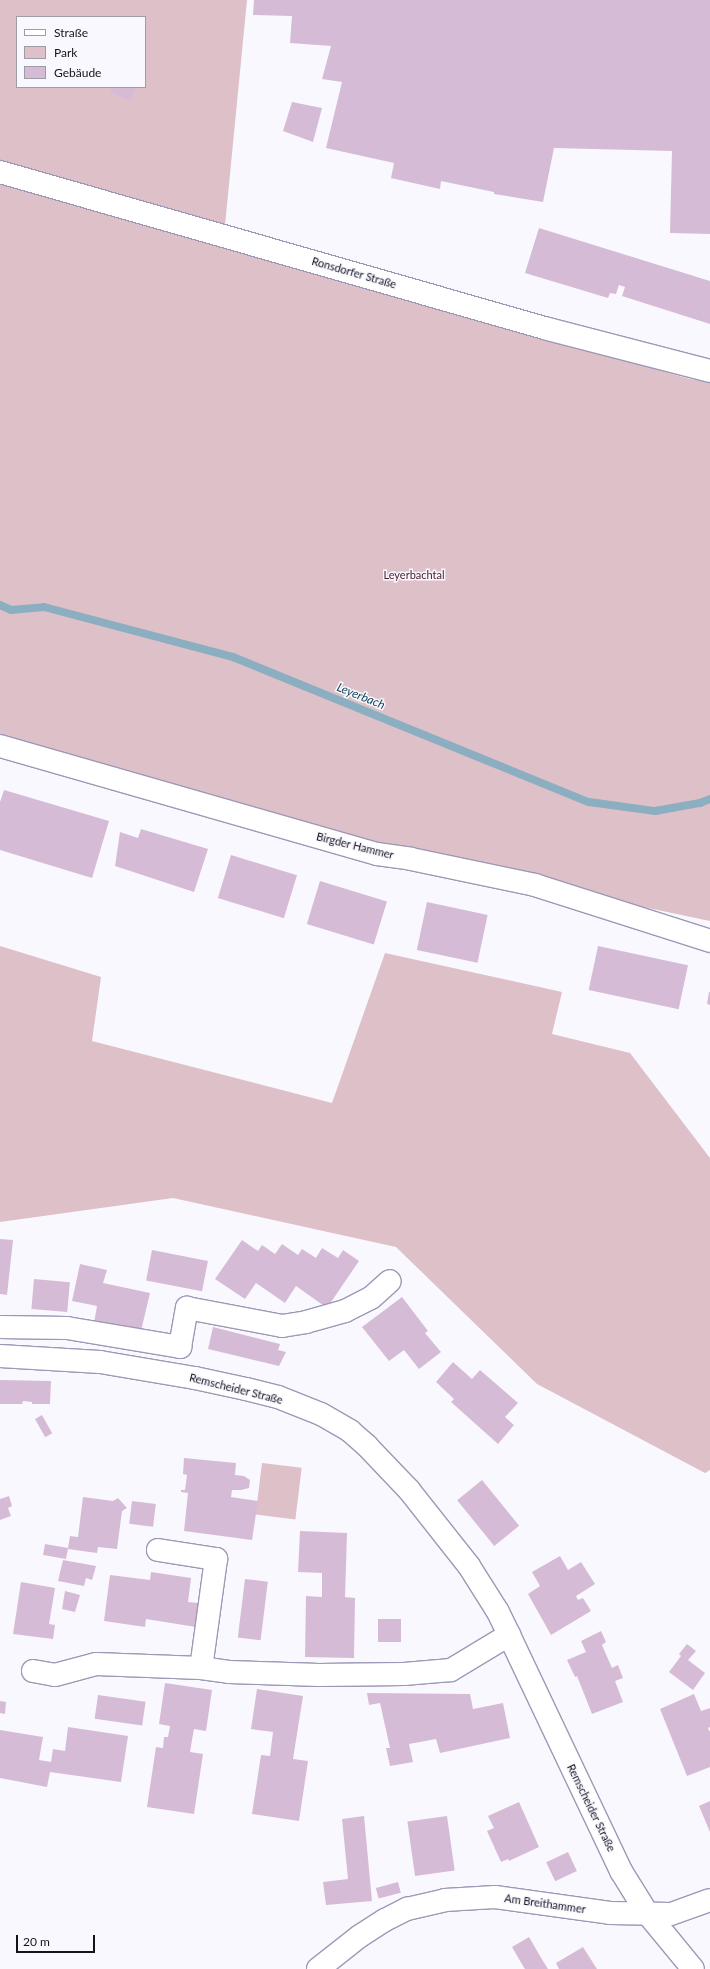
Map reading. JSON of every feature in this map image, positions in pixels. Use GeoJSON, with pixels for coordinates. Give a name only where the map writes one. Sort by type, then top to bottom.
{"type":"FeatureCollection","features":[{"type":"Feature","properties":{"kind":"street","name":"Ronsdorfer Straße"},"geometry":{"type":"LineString","coordinates":[[0,172],[548,329],[710,371]]}},
{"type":"Feature","properties":{"kind":"street","name":"Birgder Hammer"},"geometry":{"type":"LineString","coordinates":[[0,746],[377,854],[534,885],[710,941]]}},
{"type":"Feature","properties":{"kind":"street"},"geometry":{"type":"LineString","coordinates":[[0,1327],[67,1328],[180,1347],[187,1308],[282,1326],[306,1322],[345,1311],[371,1298],[390,1281]]}},
{"type":"Feature","properties":{"kind":"street","name":"Remscheider Straße"},"geometry":{"type":"LineString","coordinates":[[0,1356],[100,1362],[195,1378],[278,1397],[321,1414],[350,1432],[367,1446],[409,1490],[469,1566],[498,1612],[621,1872],[648,1913],[694,1969]]}},
{"type":"Feature","properties":{"kind":"street"},"geometry":{"type":"LineString","coordinates":[[158,1550],[216,1559],[201,1668]]}},
{"type":"Feature","properties":{"kind":"street"},"geometry":{"type":"LineString","coordinates":[[33,1671],[55,1675],[96,1664],[201,1668],[229,1672],[319,1675],[404,1674],[451,1670],[509,1635]]}},
{"type":"Feature","properties":{"kind":"street","name":"Am Breithammer"},"geometry":{"type":"LineString","coordinates":[[318,1969],[360,1936],[385,1920],[407,1909],[445,1900],[495,1897],[610,1913],[671,1914],[710,1900]]}},
{"type":"Feature","properties":{"kind":"green space","name":"Leyerbachtal"},"geometry":{"type":"Polygon","coordinates":[[[0,0],[247,0],[223,246],[690,379],[710,382],[710,921],[414,859],[0,741],[0,0]]]}},
{"type":"Feature","properties":{"kind":"green space"},"geometry":{"type":"Polygon","coordinates":[[[0,946],[101,977],[92,1041],[332,1103],[385,953],[562,992],[552,1034],[630,1053],[710,1158],[710,1470],[705,1473],[537,1384],[396,1247],[173,1198],[0,1222],[0,946]]]}},
{"type":"Feature","properties":{"kind":"green space"},"geometry":{"type":"Polygon","coordinates":[[[262,1463],[302,1468],[295,1519],[256,1515],[262,1463]]]}},
{"type":"Feature","properties":{"kind":"building"},"geometry":{"type":"Polygon","coordinates":[[[254,0],[710,0],[710,234],[670,233],[672,151],[554,148],[543,202],[494,194],[494,192],[441,181],[440,189],[391,178],[394,163],[326,148],[342,82],[322,79],[331,46],[290,43],[292,16],[253,15],[254,0]]]}},
{"type":"Feature","properties":{"kind":"building"},"geometry":{"type":"Polygon","coordinates":[[[112,88],[136,88],[130,101],[110,92],[112,88]]]}},
{"type":"Feature","properties":{"kind":"building"},"geometry":{"type":"Polygon","coordinates":[[[292,102],[322,108],[313,142],[283,131],[292,102]]]}},
{"type":"Feature","properties":{"kind":"building"},"geometry":{"type":"Polygon","coordinates":[[[539,228],[710,281],[710,324],[622,296],[625,287],[619,285],[616,294],[610,293],[608,298],[525,273],[539,228]]]}},
{"type":"Feature","properties":{"kind":"building"},"geometry":{"type":"Polygon","coordinates":[[[4,790],[109,821],[92,878],[0,850],[0,802],[4,790]]]}},
{"type":"Feature","properties":{"kind":"building"},"geometry":{"type":"Polygon","coordinates":[[[141,829],[208,849],[194,892],[115,866],[120,832],[138,838],[141,829]]]}},
{"type":"Feature","properties":{"kind":"building"},"geometry":{"type":"Polygon","coordinates":[[[231,855],[297,875],[284,918],[218,898],[231,855]]]}},
{"type":"Feature","properties":{"kind":"building"},"geometry":{"type":"Polygon","coordinates":[[[320,881],[387,901],[374,944],[307,924],[320,881]]]}},
{"type":"Feature","properties":{"kind":"building"},"geometry":{"type":"Polygon","coordinates":[[[427,902],[488,915],[477,963],[417,950],[427,902]]]}},
{"type":"Feature","properties":{"kind":"building"},"geometry":{"type":"Polygon","coordinates":[[[598,946],[688,965],[679,1009],[589,990],[598,946]]]}},
{"type":"Feature","properties":{"kind":"building"},"geometry":{"type":"Polygon","coordinates":[[[710,992],[710,1005],[707,1004],[710,992]]]}},
{"type":"Feature","properties":{"kind":"building"},"geometry":{"type":"Polygon","coordinates":[[[0,1239],[13,1240],[7,1295],[0,1294],[0,1239]]]}},
{"type":"Feature","properties":{"kind":"building"},"geometry":{"type":"Polygon","coordinates":[[[242,1240],[258,1251],[262,1245],[275,1254],[282,1244],[298,1255],[302,1249],[316,1258],[322,1248],[338,1258],[343,1250],[359,1261],[327,1308],[296,1286],[285,1303],[256,1283],[245,1299],[215,1279],[242,1240]]]}},
{"type":"Feature","properties":{"kind":"building"},"geometry":{"type":"Polygon","coordinates":[[[152,1250],[208,1261],[202,1291],[146,1280],[152,1250]]]}},
{"type":"Feature","properties":{"kind":"building"},"geometry":{"type":"Polygon","coordinates":[[[80,1264],[107,1270],[103,1283],[150,1293],[141,1331],[94,1323],[97,1306],[72,1301],[80,1264]]]}},
{"type":"Feature","properties":{"kind":"building"},"geometry":{"type":"Polygon","coordinates":[[[34,1279],[70,1282],[67,1312],[31,1309],[34,1279]]]}},
{"type":"Feature","properties":{"kind":"building"},"geometry":{"type":"Polygon","coordinates":[[[402,1297],[428,1331],[425,1333],[441,1352],[419,1369],[404,1350],[389,1361],[362,1327],[402,1297]]]}},
{"type":"Feature","properties":{"kind":"building"},"geometry":{"type":"Polygon","coordinates":[[[213,1327],[280,1344],[278,1350],[286,1352],[279,1366],[208,1349],[213,1327]]]}},
{"type":"Feature","properties":{"kind":"building"},"geometry":{"type":"Polygon","coordinates":[[[453,1362],[472,1379],[480,1370],[518,1403],[505,1417],[514,1425],[498,1444],[451,1402],[454,1399],[436,1382],[453,1362]]]}},
{"type":"Feature","properties":{"kind":"building"},"geometry":{"type":"Polygon","coordinates":[[[0,1380],[51,1381],[50,1404],[32,1404],[32,1402],[23,1401],[22,1404],[0,1404],[0,1380]]]}},
{"type":"Feature","properties":{"kind":"building"},"geometry":{"type":"Polygon","coordinates":[[[42,1415],[52,1433],[45,1437],[35,1419],[42,1415]]]}},
{"type":"Feature","properties":{"kind":"building"},"geometry":{"type":"Polygon","coordinates":[[[184,1458],[236,1463],[235,1475],[244,1476],[250,1480],[249,1488],[232,1490],[231,1497],[258,1501],[252,1540],[184,1531],[188,1493],[181,1492],[181,1490],[185,1490],[187,1475],[183,1474],[184,1458]]]}},
{"type":"Feature","properties":{"kind":"building"},"geometry":{"type":"Polygon","coordinates":[[[482,1480],[519,1526],[494,1546],[457,1500],[482,1480]]]}},
{"type":"Feature","properties":{"kind":"building"},"geometry":{"type":"Polygon","coordinates":[[[9,1496],[12,1506],[8,1508],[11,1516],[0,1520],[0,1499],[9,1496]]]}},
{"type":"Feature","properties":{"kind":"building"},"geometry":{"type":"Polygon","coordinates":[[[83,1497],[113,1501],[118,1498],[127,1508],[122,1511],[117,1549],[98,1547],[97,1553],[68,1549],[66,1559],[43,1555],[45,1544],[68,1548],[70,1536],[78,1537],[83,1497]]]}},
{"type":"Feature","properties":{"kind":"building"},"geometry":{"type":"Polygon","coordinates":[[[132,1501],[156,1504],[153,1527],[129,1524],[132,1501]]]}},
{"type":"Feature","properties":{"kind":"building"},"geometry":{"type":"Polygon","coordinates":[[[300,1531],[347,1533],[345,1597],[355,1598],[354,1658],[305,1657],[306,1596],[322,1597],[322,1573],[298,1572],[300,1531]]]}},
{"type":"Feature","properties":{"kind":"building"},"geometry":{"type":"Polygon","coordinates":[[[560,1556],[568,1570],[581,1562],[595,1584],[576,1596],[578,1600],[583,1598],[591,1611],[551,1635],[528,1594],[540,1586],[532,1572],[560,1556]]]}},
{"type":"Feature","properties":{"kind":"building"},"geometry":{"type":"Polygon","coordinates":[[[63,1560],[96,1566],[92,1580],[86,1578],[84,1586],[58,1581],[63,1560]]]}},
{"type":"Feature","properties":{"kind":"building"},"geometry":{"type":"Polygon","coordinates":[[[151,1572],[191,1578],[188,1602],[199,1603],[196,1627],[146,1619],[145,1627],[104,1621],[110,1575],[150,1580],[151,1572]]]}},
{"type":"Feature","properties":{"kind":"building"},"geometry":{"type":"Polygon","coordinates":[[[245,1579],[268,1582],[261,1640],[238,1638],[245,1579]]]}},
{"type":"Feature","properties":{"kind":"building"},"geometry":{"type":"Polygon","coordinates":[[[21,1582],[55,1588],[49,1624],[55,1625],[53,1639],[13,1634],[21,1582]]]}},
{"type":"Feature","properties":{"kind":"building"},"geometry":{"type":"Polygon","coordinates":[[[65,1591],[80,1595],[75,1612],[62,1609],[65,1591]]]}},
{"type":"Feature","properties":{"kind":"building"},"geometry":{"type":"Polygon","coordinates":[[[378,1619],[401,1619],[401,1642],[378,1642],[378,1619]]]}},
{"type":"Feature","properties":{"kind":"building"},"geometry":{"type":"Polygon","coordinates":[[[601,1631],[606,1642],[602,1645],[612,1668],[618,1665],[623,1678],[615,1681],[623,1702],[592,1714],[577,1676],[575,1677],[567,1660],[586,1652],[581,1641],[601,1631]]]}},
{"type":"Feature","properties":{"kind":"building"},"geometry":{"type":"Polygon","coordinates":[[[687,1644],[696,1651],[688,1660],[705,1673],[693,1690],[669,1672],[681,1656],[679,1654],[687,1644]]]}},
{"type":"Feature","properties":{"kind":"building"},"geometry":{"type":"Polygon","coordinates":[[[165,1683],[212,1690],[206,1731],[194,1729],[190,1752],[203,1754],[194,1814],[147,1807],[156,1747],[163,1748],[164,1737],[168,1737],[170,1726],[159,1724],[165,1683]]]}},
{"type":"Feature","properties":{"kind":"building"},"geometry":{"type":"Polygon","coordinates":[[[257,1689],[303,1696],[293,1759],[308,1761],[299,1821],[252,1814],[261,1755],[270,1756],[273,1732],[251,1729],[257,1689]]]}},
{"type":"Feature","properties":{"kind":"building"},"geometry":{"type":"Polygon","coordinates":[[[367,1693],[470,1694],[473,1709],[503,1703],[510,1738],[440,1753],[436,1739],[409,1744],[413,1762],[390,1766],[386,1748],[390,1748],[380,1703],[369,1705],[367,1693]]]}},
{"type":"Feature","properties":{"kind":"building"},"geometry":{"type":"Polygon","coordinates":[[[694,1694],[701,1711],[710,1708],[710,1727],[708,1728],[710,1732],[710,1767],[687,1776],[660,1709],[694,1694]]]}},
{"type":"Feature","properties":{"kind":"building"},"geometry":{"type":"Polygon","coordinates":[[[98,1695],[146,1702],[142,1725],[95,1719],[98,1695]]]}},
{"type":"Feature","properties":{"kind":"building"},"geometry":{"type":"Polygon","coordinates":[[[0,1701],[6,1702],[5,1714],[0,1713],[0,1701]]]}},
{"type":"Feature","properties":{"kind":"building"},"geometry":{"type":"Polygon","coordinates":[[[68,1727],[128,1736],[121,1782],[50,1772],[47,1787],[0,1778],[0,1730],[43,1737],[39,1760],[51,1762],[53,1749],[65,1751],[68,1727]]]}},
{"type":"Feature","properties":{"kind":"building"},"geometry":{"type":"Polygon","coordinates":[[[710,1801],[710,1832],[699,1806],[710,1801]]]}},
{"type":"Feature","properties":{"kind":"building"},"geometry":{"type":"Polygon","coordinates":[[[519,1802],[539,1847],[509,1861],[508,1859],[501,1862],[487,1831],[494,1828],[488,1816],[519,1802]]]}},
{"type":"Feature","properties":{"kind":"building"},"geometry":{"type":"Polygon","coordinates":[[[364,1816],[372,1901],[326,1905],[323,1882],[348,1879],[342,1819],[364,1816]]]}},
{"type":"Feature","properties":{"kind":"building"},"geometry":{"type":"Polygon","coordinates":[[[447,1816],[455,1870],[415,1876],[407,1822],[447,1816]]]}},
{"type":"Feature","properties":{"kind":"building"},"geometry":{"type":"Polygon","coordinates":[[[568,1852],[577,1871],[555,1881],[546,1862],[568,1852]]]}},
{"type":"Feature","properties":{"kind":"building"},"geometry":{"type":"Polygon","coordinates":[[[398,1882],[401,1893],[379,1899],[376,1888],[398,1882]]]}},
{"type":"Feature","properties":{"kind":"building"},"geometry":{"type":"Polygon","coordinates":[[[529,1937],[548,1969],[525,1969],[523,1966],[512,1947],[529,1937]]]}},
{"type":"Feature","properties":{"kind":"building"},"geometry":{"type":"Polygon","coordinates":[[[583,1947],[597,1969],[559,1969],[556,1963],[583,1947]]]}},
{"type":"Feature","properties":{"kind":"waterway","name":"Leyerbach"},"geometry":{"type":"LineString","coordinates":[[0,605],[11,610],[44,607],[233,657],[589,802],[655,811],[700,803],[710,799]]}}]}
